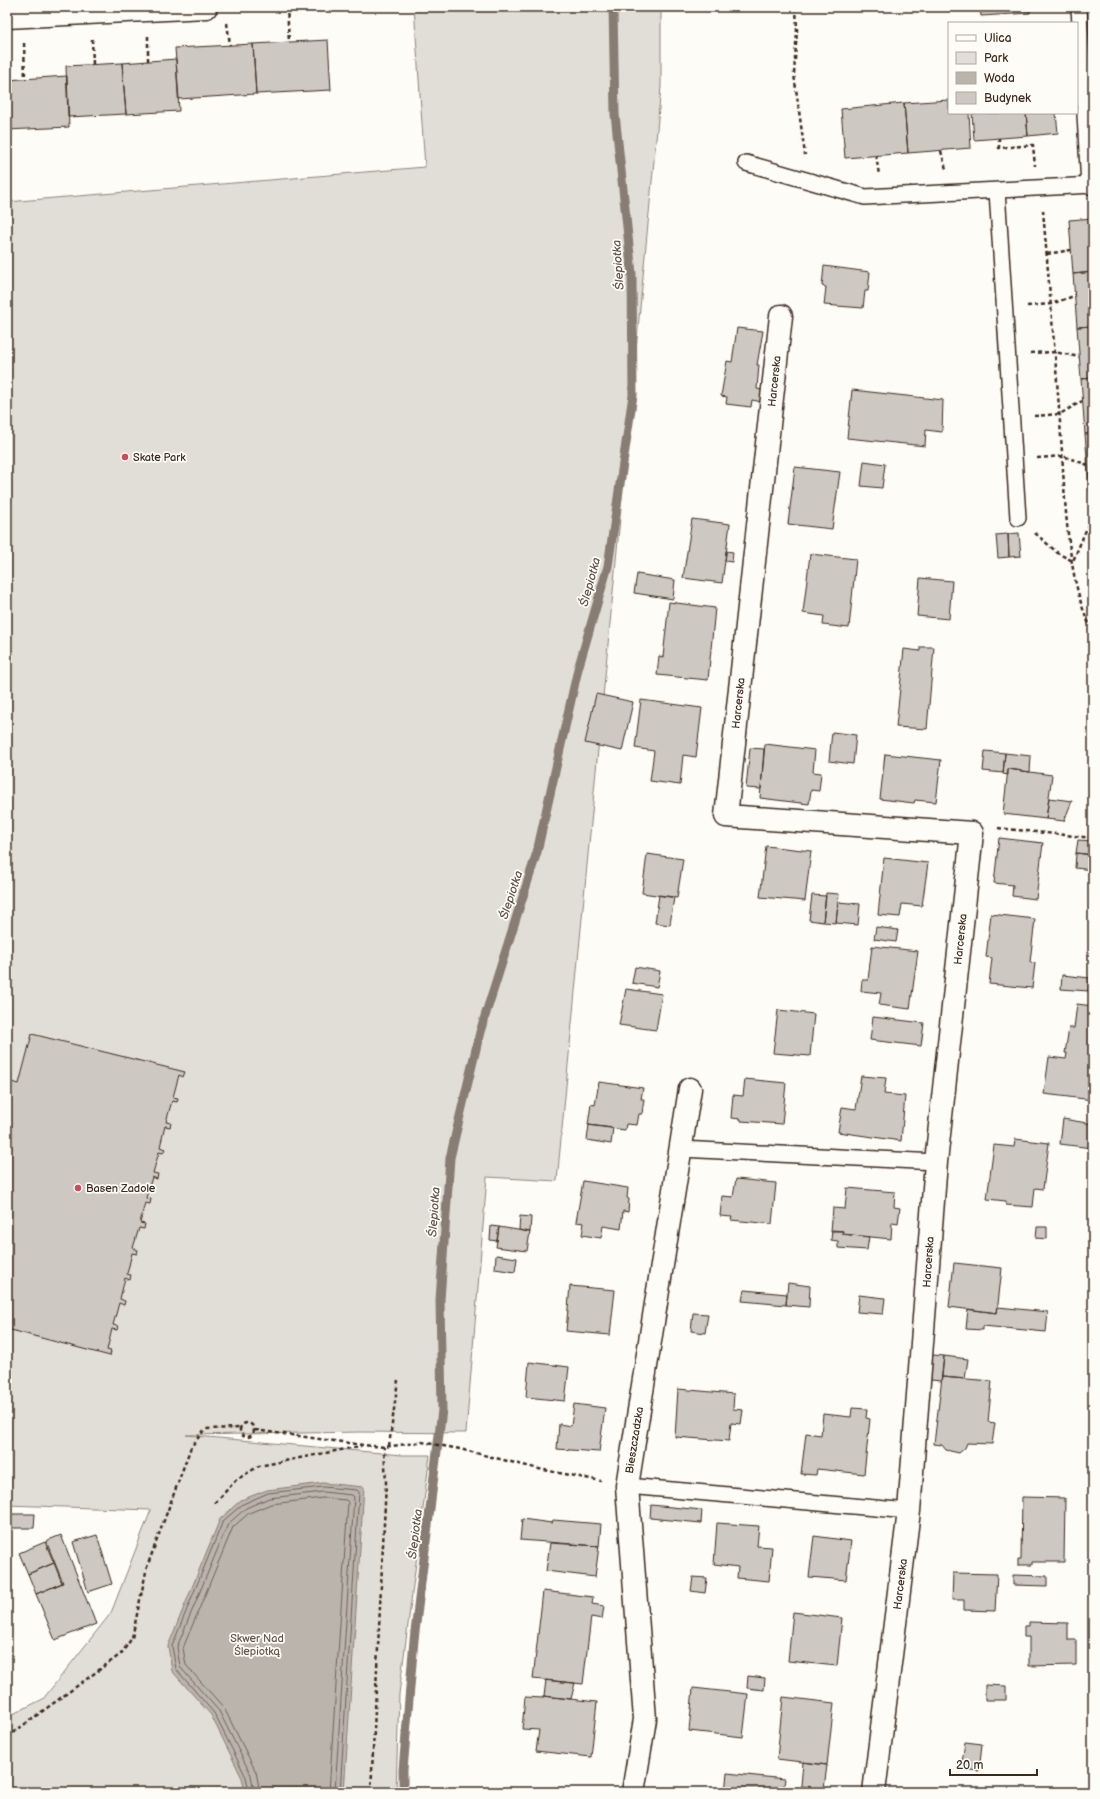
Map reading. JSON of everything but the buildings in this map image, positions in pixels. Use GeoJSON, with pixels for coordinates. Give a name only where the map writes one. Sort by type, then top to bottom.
{"type":"FeatureCollection","features":[{"type":"Feature","properties":{"kind":"street"},"geometry":{"type":"LineString","coordinates":[[15,17],[206,7]]}},
{"type":"Feature","properties":{"kind":"street","name":"Harcerska"},"geometry":{"type":"LineString","coordinates":[[782,316],[726,816],[972,833],[936,1162],[909,1511],[874,1792]]}},
{"type":"Feature","properties":{"kind":"street","name":"Bieszczadzka"},"geometry":{"type":"LineString","coordinates":[[633,1792],[645,1719],[627,1486],[690,1090]]}},
{"type":"Feature","properties":{"kind":"lane"},"geometry":{"type":"LineString","coordinates":[[746,163],[865,197],[1091,186],[1079,7]]}},
{"type":"Feature","properties":{"kind":"lane"},"geometry":{"type":"LineString","coordinates":[[997,191],[1018,518]]}},
{"type":"Feature","properties":{"kind":"lane"},"geometry":{"type":"LineString","coordinates":[[681,1149],[936,1162]]}},
{"type":"Feature","properties":{"kind":"lane"},"geometry":{"type":"LineString","coordinates":[[627,1486],[909,1511]]}},
{"type":"Feature","properties":{"kind":"path"},"geometry":{"type":"LineString","coordinates":[[287,7],[289,42]]}},
{"type":"Feature","properties":{"kind":"path"},"geometry":{"type":"LineString","coordinates":[[796,7],[794,74],[804,148],[808,159]]}},
{"type":"Feature","properties":{"kind":"path"},"geometry":{"type":"LineString","coordinates":[[15,17],[25,79]]}},
{"type":"Feature","properties":{"kind":"path"},"geometry":{"type":"LineString","coordinates":[[227,22],[230,45]]}},
{"type":"Feature","properties":{"kind":"path"},"geometry":{"type":"LineString","coordinates":[[999,138],[999,148],[1034,146],[1035,166],[1040,166],[1063,456],[1073,561],[1081,600],[1088,622],[1093,631]]}},
{"type":"Feature","properties":{"kind":"path"},"geometry":{"type":"LineString","coordinates":[[941,151],[947,172]]}},
{"type":"Feature","properties":{"kind":"path"},"geometry":{"type":"LineString","coordinates":[[876,155],[880,176]]}},
{"type":"Feature","properties":{"kind":"path"},"geometry":{"type":"LineString","coordinates":[[872,176],[885,176]]}},
{"type":"Feature","properties":{"kind":"path"},"geometry":{"type":"LineString","coordinates":[[1047,254],[1071,250]]}},
{"type":"Feature","properties":{"kind":"path"},"geometry":{"type":"LineString","coordinates":[[1051,304],[1074,296]]}},
{"type":"Feature","properties":{"kind":"path"},"geometry":{"type":"LineString","coordinates":[[1055,352],[1079,357]]}},
{"type":"Feature","properties":{"kind":"path"},"geometry":{"type":"LineString","coordinates":[[1060,414],[1082,401]]}},
{"type":"Feature","properties":{"kind":"path"},"geometry":{"type":"LineString","coordinates":[[1063,456],[1088,465]]}},
{"type":"Feature","properties":{"kind":"path"},"geometry":{"type":"LineString","coordinates":[[1018,518],[1059,554],[1073,561]]}},
{"type":"Feature","properties":{"kind":"path"},"geometry":{"type":"LineString","coordinates":[[1073,561],[1091,518]]}},
{"type":"Feature","properties":{"kind":"path"},"geometry":{"type":"LineString","coordinates":[[972,833],[976,826],[1093,838]]}},
{"type":"Feature","properties":{"kind":"path"},"geometry":{"type":"LineString","coordinates":[[389,1446],[398,1380]]}},
{"type":"Feature","properties":{"kind":"path"},"geometry":{"type":"LineString","coordinates":[[7,1738],[121,1654],[132,1638],[147,1567],[191,1447],[205,1429],[240,1428],[242,1424],[247,1423],[253,1425],[255,1430]]}},
{"type":"Feature","properties":{"kind":"path"},"geometry":{"type":"LineString","coordinates":[[240,1428],[242,1436],[247,1438],[253,1435],[255,1430]]}},
{"type":"Feature","properties":{"kind":"path"},"geometry":{"type":"LineString","coordinates":[[255,1430],[384,1447],[422,1442],[460,1449],[539,1469],[627,1486]]}},
{"type":"Feature","properties":{"kind":"path"},"geometry":{"type":"LineString","coordinates":[[215,1503],[236,1480],[259,1466],[363,1445]]}},
{"type":"Feature","properties":{"kind":"path"},"geometry":{"type":"LineString","coordinates":[[371,1792],[386,1483],[384,1447]]}},
{"type":"Feature","properties":{"kind":"green space","name":"Skwer Nad Ślepiotką"},"geometry":{"type":"Polygon","coordinates":[[[414,7],[661,7],[661,87],[557,1181],[487,1177],[466,1433],[361,1432],[186,1435],[402,1455],[430,1455],[399,1694],[396,1792],[7,1792],[7,1717],[43,1699],[111,1613],[151,1510],[7,1505],[7,202],[425,167],[414,7]]]}},
{"type":"Feature","properties":{"kind":"water"},"geometry":{"type":"Polygon","coordinates":[[[323,1483],[364,1487],[344,1792],[245,1792],[242,1778],[211,1715],[172,1671],[168,1646],[220,1519],[241,1500],[267,1490],[323,1483]]]}},
{"type":"Feature","properties":{"kind":"waterway","name":"Ślepiotka"},"geometry":{"type":"LineString","coordinates":[[403,1792],[403,1770],[414,1640],[442,1410],[440,1300],[450,1158],[480,1032],[537,852],[578,669],[608,566],[633,395],[632,274],[615,114],[613,7]]}},
{"type":"Feature","properties":{"kind":"place","name":"Skate Park"},"geometry":{"type":"Point","coordinates":[125,457]}},
{"type":"Feature","properties":{"kind":"place","name":"Basen Zadole"},"geometry":{"type":"Point","coordinates":[78,1188]}}]}
